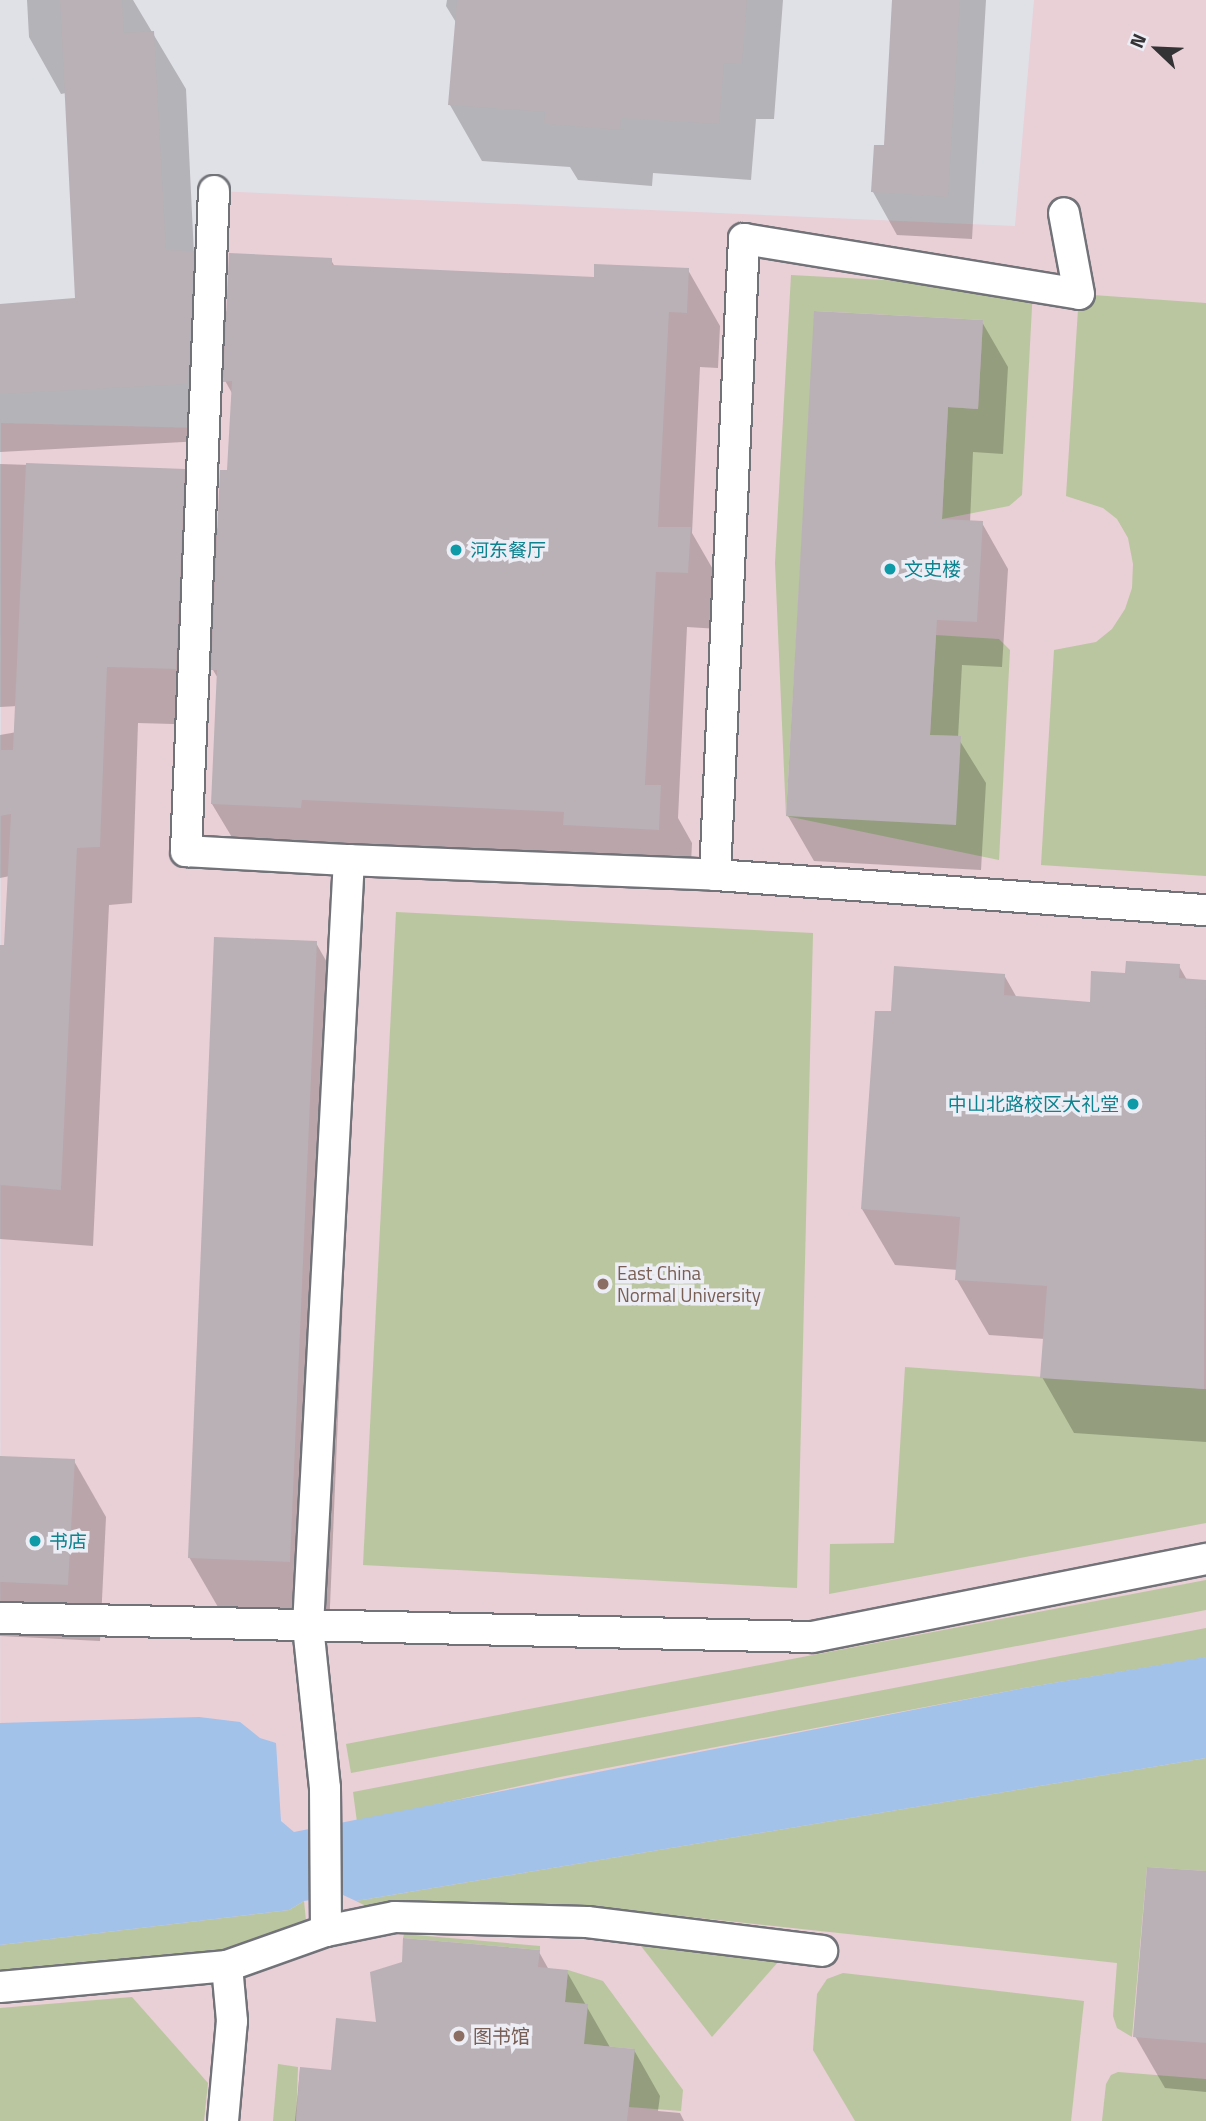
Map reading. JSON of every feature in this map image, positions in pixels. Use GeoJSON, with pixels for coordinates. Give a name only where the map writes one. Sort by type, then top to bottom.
{"type":"FeatureCollection","features":[{"type":"Feature","properties":{"kind":"lane"},"geometry":{"type":"LineString","coordinates":[[214,191],[186,851],[715,875],[1206,910]]}},
{"type":"Feature","properties":{"kind":"lane"},"geometry":{"type":"LineString","coordinates":[[715,875],[744,239],[1079,294],[1064,214]]}},
{"type":"Feature","properties":{"kind":"lane"},"geometry":{"type":"LineString","coordinates":[[325,1918],[326,1819],[308,1626],[349,860]]}},
{"type":"Feature","properties":{"kind":"lane"},"geometry":{"type":"LineString","coordinates":[[0,1618],[812,1637],[1206,1559]]}},
{"type":"Feature","properties":{"kind":"lane"},"geometry":{"type":"LineString","coordinates":[[0,1987],[227,1966],[325,1918],[587,1922],[822,1951]]}},
{"type":"Feature","properties":{"kind":"lane"},"geometry":{"type":"LineString","coordinates":[[223,2121],[232,2021],[227,1966]]}},
{"type":"Feature","properties":{"kind":"shaded area","name":"East China Normal University"},"geometry":{"type":"Polygon","coordinates":[[[1034,0],[1206,0],[1206,2121],[0,2121],[1,423],[201,428],[214,191],[1015,226],[1034,0]]]}},
{"type":"Feature","properties":{"kind":"green space"},"geometry":{"type":"Polygon","coordinates":[[[791,275],[1033,288],[1022,495],[1009,506],[942,519],[948,407],[978,409],[983,320],[815,311],[786,816],[775,563],[791,275]]]}},
{"type":"Feature","properties":{"kind":"green space"},"geometry":{"type":"Polygon","coordinates":[[[1079,294],[1206,303],[1206,876],[1041,865],[1054,650],[1096,642],[1112,629],[1125,609],[1132,588],[1133,564],[1128,538],[1117,519],[1103,508],[1066,496],[1079,294]]]}},
{"type":"Feature","properties":{"kind":"green space"},"geometry":{"type":"Polygon","coordinates":[[[936,635],[999,639],[1010,650],[999,860],[786,816],[960,736],[930,735],[936,635]]]}},
{"type":"Feature","properties":{"kind":"green space"},"geometry":{"type":"Polygon","coordinates":[[[396,912],[813,933],[797,1588],[363,1565],[396,912]]]}},
{"type":"Feature","properties":{"kind":"green space"},"geometry":{"type":"Polygon","coordinates":[[[905,1367],[1206,1389],[1206,1523],[829,1594],[830,1544],[894,1543],[905,1367]]]}},
{"type":"Feature","properties":{"kind":"green space"},"geometry":{"type":"Polygon","coordinates":[[[1206,1580],[1206,1610],[351,1773],[346,1744],[1206,1580]]]}},
{"type":"Feature","properties":{"kind":"green space"},"geometry":{"type":"Polygon","coordinates":[[[1206,1628],[1206,1657],[1203,1658],[1024,1688],[560,1777],[357,1822],[353,1792],[1206,1628]]]}},
{"type":"Feature","properties":{"kind":"green space"},"geometry":{"type":"Polygon","coordinates":[[[1206,1758],[1206,1871],[1147,1867],[1132,2037],[1117,2028],[1113,2016],[1117,1963],[579,1905],[398,1905],[370,1908],[356,1901],[1206,1758]]]}},
{"type":"Feature","properties":{"kind":"green space"},"geometry":{"type":"Polygon","coordinates":[[[304,1901],[306,1921],[226,1950],[0,1974],[0,1945],[289,1910],[304,1901]]]}},
{"type":"Feature","properties":{"kind":"green space"},"geometry":{"type":"Polygon","coordinates":[[[404,1934],[540,1946],[540,1950],[403,1938],[404,1934]]]}},
{"type":"Feature","properties":{"kind":"green space"},"geometry":{"type":"Polygon","coordinates":[[[641,1946],[778,1962],[712,2037],[641,1946]]]}},
{"type":"Feature","properties":{"kind":"green space"},"geometry":{"type":"Polygon","coordinates":[[[568,1970],[603,1981],[683,2090],[681,2111],[629,2107],[634,2049],[584,2044],[565,2002],[568,1970]]]}},
{"type":"Feature","properties":{"kind":"green space"},"geometry":{"type":"Polygon","coordinates":[[[843,1973],[1084,2001],[1071,2121],[855,2121],[813,2050],[817,1994],[827,1979],[843,1973]]]}},
{"type":"Feature","properties":{"kind":"green space"},"geometry":{"type":"Polygon","coordinates":[[[132,1997],[208,2083],[204,2121],[0,2121],[0,2008],[132,1997]]]}},
{"type":"Feature","properties":{"kind":"green space"},"geometry":{"type":"Polygon","coordinates":[[[278,2064],[298,2067],[296,2121],[273,2121],[278,2064]]]}},
{"type":"Feature","properties":{"kind":"green space"},"geometry":{"type":"Polygon","coordinates":[[[1118,2072],[1206,2079],[1206,2121],[1102,2121],[1106,2084],[1111,2075],[1118,2072]]]}},
{"type":"Feature","properties":{"kind":"water"},"geometry":{"type":"Polygon","coordinates":[[[1206,1657],[1206,1758],[356,1901],[343,1895],[304,1901],[289,1910],[0,1945],[0,1723],[199,1717],[240,1722],[260,1738],[276,1743],[281,1821],[294,1832],[1024,1688],[1206,1657]]]}},
{"type":"Feature","properties":{"kind":"building"},"geometry":{"type":"Polygon","coordinates":[[[60,0],[122,0],[124,33],[154,31],[166,250],[194,251],[188,384],[0,394],[0,304],[75,298],[60,0]]]}},
{"type":"Feature","properties":{"kind":"building"},"geometry":{"type":"Polygon","coordinates":[[[457,0],[747,0],[742,64],[724,63],[719,124],[621,118],[620,130],[544,124],[545,112],[448,105],[457,0]]]}},
{"type":"Feature","properties":{"kind":"building"},"geometry":{"type":"Polygon","coordinates":[[[892,0],[960,0],[948,197],[871,192],[874,145],[884,145],[892,0]]]}},
{"type":"Feature","properties":{"kind":"building","name":"河东餐厅"},"geometry":{"type":"Polygon","coordinates":[[[229,253],[332,258],[332,265],[594,277],[594,264],[689,268],[687,313],[669,312],[658,527],[691,527],[688,573],[656,572],[645,785],[661,785],[659,830],[563,825],[564,812],[302,800],[301,808],[211,804],[217,670],[211,670],[220,470],[227,470],[232,381],[223,382],[229,253]]]}},
{"type":"Feature","properties":{"kind":"building","name":"文史楼"},"geometry":{"type":"Polygon","coordinates":[[[814,311],[983,320],[978,409],[948,407],[942,519],[983,521],[977,622],[937,620],[930,735],[961,736],[956,825],[786,816],[814,311]]]}},
{"type":"Feature","properties":{"kind":"building"},"geometry":{"type":"Polygon","coordinates":[[[26,463],[185,469],[176,669],[107,667],[100,847],[77,848],[61,1190],[0,1185],[0,945],[4,945],[11,814],[0,816],[0,750],[13,750],[26,463]]]}},
{"type":"Feature","properties":{"kind":"building"},"geometry":{"type":"Polygon","coordinates":[[[214,937],[317,941],[290,1562],[188,1558],[214,937]]]}},
{"type":"Feature","properties":{"kind":"building"},"geometry":{"type":"Polygon","coordinates":[[[1126,961],[1180,964],[1179,978],[1206,980],[1204,1389],[1040,1378],[1047,1286],[955,1280],[960,1217],[861,1209],[875,1011],[891,1011],[894,966],[1005,974],[1004,995],[1090,1002],[1091,971],[1125,973],[1126,961]]]}},
{"type":"Feature","properties":{"kind":"building","name":"书店"},"geometry":{"type":"Polygon","coordinates":[[[0,1456],[75,1459],[68,1585],[0,1582],[0,1456]]]}},
{"type":"Feature","properties":{"kind":"building"},"geometry":{"type":"Polygon","coordinates":[[[1147,1867],[1206,1871],[1206,2043],[1133,2037],[1147,1867]]]}},
{"type":"Feature","properties":{"kind":"building","name":"图书馆"},"geometry":{"type":"Polygon","coordinates":[[[403,1938],[540,1950],[538,1967],[568,1970],[565,2002],[588,2004],[584,2044],[635,2049],[627,2121],[296,2121],[300,2067],[331,2070],[336,2018],[376,2022],[370,1972],[402,1962],[403,1938]]]}},
{"type":"Feature","properties":{"kind":"place","name":"河东餐厅"},"geometry":{"type":"Point","coordinates":[456,550]}},
{"type":"Feature","properties":{"kind":"place","name":"文史楼"},"geometry":{"type":"Point","coordinates":[890,569]}},
{"type":"Feature","properties":{"kind":"place","name":"中山北路校区大礼堂"},"geometry":{"type":"Point","coordinates":[1133,1104]}},
{"type":"Feature","properties":{"kind":"place","name":"East China Normal University"},"geometry":{"type":"Point","coordinates":[603,1284]}},
{"type":"Feature","properties":{"kind":"place","name":"书店"},"geometry":{"type":"Point","coordinates":[35,1541]}},
{"type":"Feature","properties":{"kind":"place","name":"图书馆"},"geometry":{"type":"Point","coordinates":[459,2036]}}]}
